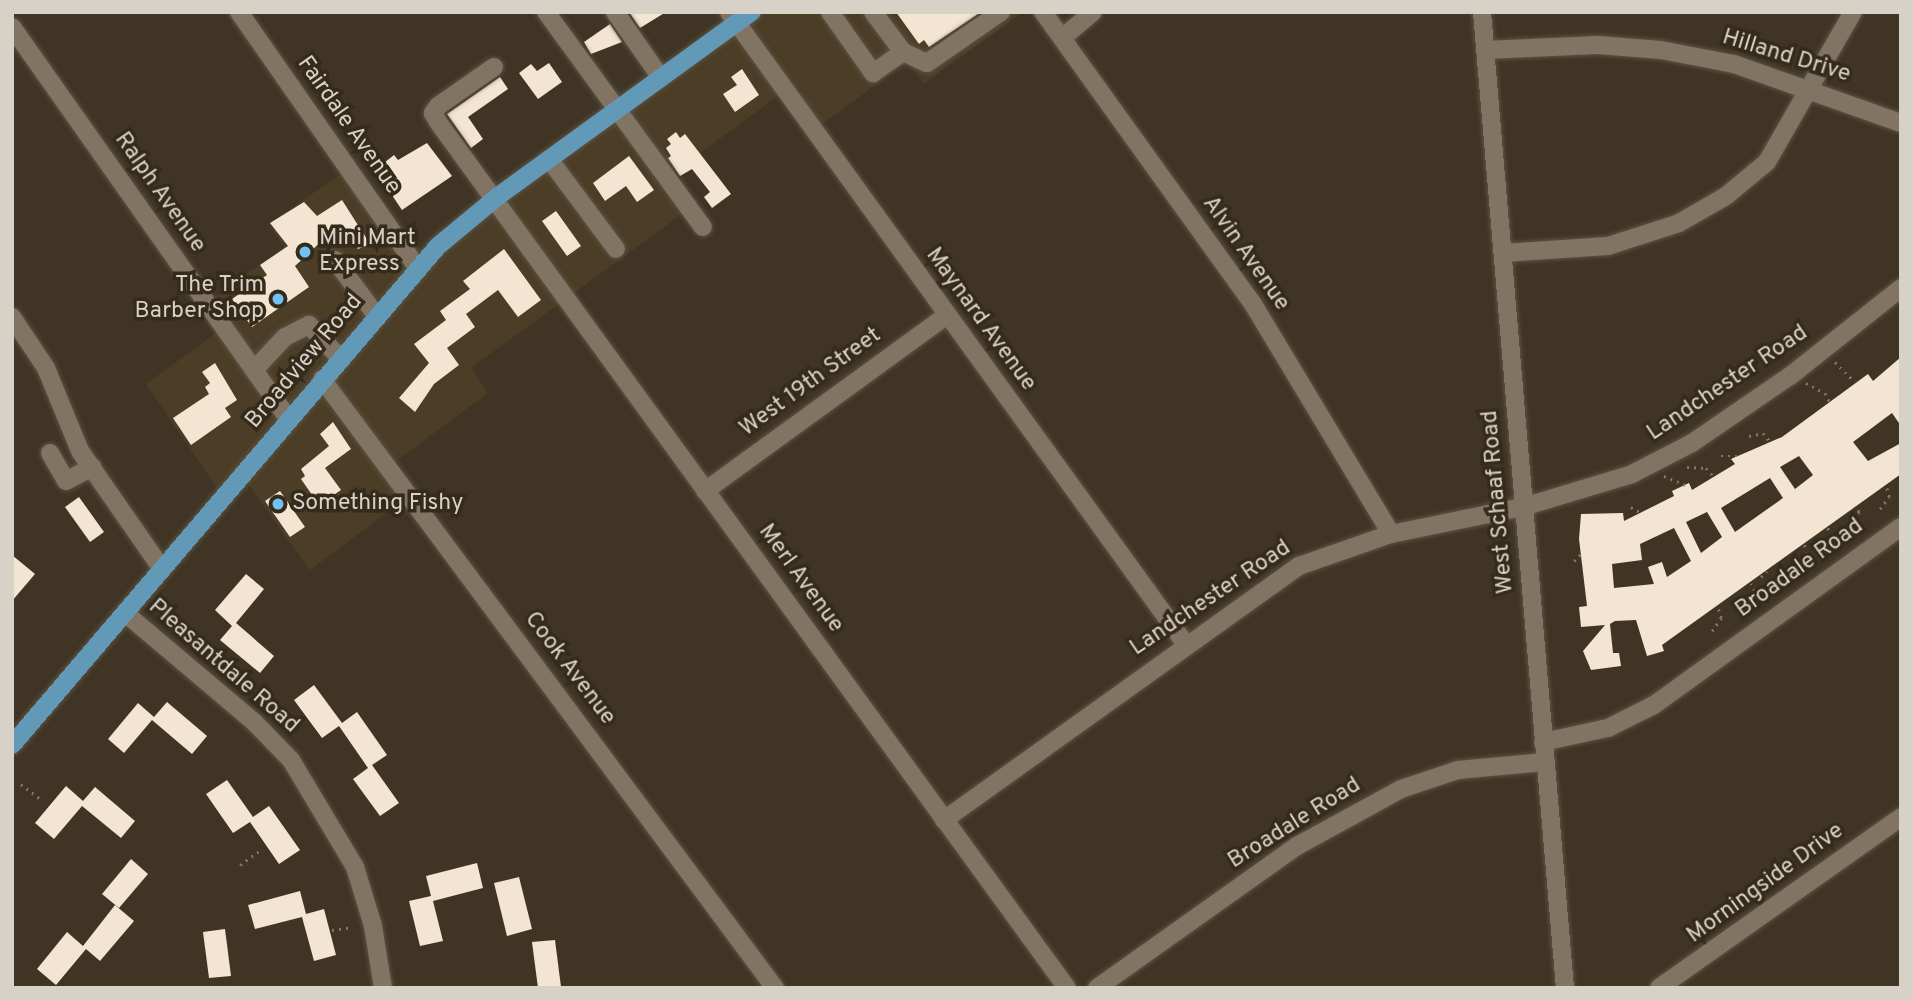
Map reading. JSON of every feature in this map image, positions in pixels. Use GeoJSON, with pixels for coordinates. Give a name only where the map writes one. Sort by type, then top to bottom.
{"type":"FeatureCollection","features":[{"type":"Feature","properties":{"kind":"main road","name":"Broadview Road"},"geometry":{"type":"LineString","coordinates":[[12,745],[417,267],[497,197],[662,78],[740,16]]}},
{"type":"Feature","properties":{"kind":"street","name":"Fairdale Avenue"},"geometry":{"type":"LineString","coordinates":[[239,12],[417,267]]}},
{"type":"Feature","properties":{"kind":"street"},"geometry":{"type":"LineString","coordinates":[[546,12],[703,227]]}},
{"type":"Feature","properties":{"kind":"street"},"geometry":{"type":"LineString","coordinates":[[615,12],[662,78]]}},
{"type":"Feature","properties":{"kind":"street"},"geometry":{"type":"LineString","coordinates":[[830,12],[873,73],[903,52]]}},
{"type":"Feature","properties":{"kind":"street"},"geometry":{"type":"LineString","coordinates":[[873,12],[903,52],[923,63],[935,60],[1000,12]]}},
{"type":"Feature","properties":{"kind":"street","name":"Alvin Avenue"},"geometry":{"type":"LineString","coordinates":[[1043,12],[1253,304],[1391,534]]}},
{"type":"Feature","properties":{"kind":"street"},"geometry":{"type":"LineString","coordinates":[[1062,38],[1093,12]]}},
{"type":"Feature","properties":{"kind":"street","name":"West Schaaf Road"},"geometry":{"type":"LineString","coordinates":[[1482,12],[1565,988]]}},
{"type":"Feature","properties":{"kind":"street"},"geometry":{"type":"LineString","coordinates":[[1503,253],[1608,246],[1679,223],[1726,196],[1767,162],[1853,12]]}},
{"type":"Feature","properties":{"kind":"street","name":"Maynard Avenue"},"geometry":{"type":"LineString","coordinates":[[740,16],[946,316],[1185,643]]}},
{"type":"Feature","properties":{"kind":"street","name":"Ralph Avenue"},"geometry":{"type":"LineString","coordinates":[[12,27],[289,420]]}},
{"type":"Feature","properties":{"kind":"street","name":"Hilland Drive"},"geometry":{"type":"LineString","coordinates":[[1485,50],[1598,46],[1661,50],[1734,64],[1809,88],[1901,123]]}},
{"type":"Feature","properties":{"kind":"street","name":"Merl Avenue"},"geometry":{"type":"LineString","coordinates":[[494,67],[433,113],[497,197],[705,491],[1067,988]]}},
{"type":"Feature","properties":{"kind":"street"},"geometry":{"type":"LineString","coordinates":[[549,159],[616,249]]}},
{"type":"Feature","properties":{"kind":"street"},"geometry":{"type":"LineString","coordinates":[[335,260],[376,315]]}},
{"type":"Feature","properties":{"kind":"street","name":"Landchester Road"},"geometry":{"type":"LineString","coordinates":[[944,820],[1185,643],[1298,566],[1391,534],[1523,507],[1632,474],[1692,443],[1790,376],[1901,288]]}},
{"type":"Feature","properties":{"kind":"street","name":"West 19th Street"},"geometry":{"type":"LineString","coordinates":[[705,491],[946,316]]}},
{"type":"Feature","properties":{"kind":"street"},"geometry":{"type":"LineString","coordinates":[[12,317],[39,355],[72,435],[162,569]]}},
{"type":"Feature","properties":{"kind":"street"},"geometry":{"type":"LineString","coordinates":[[254,370],[285,337],[309,325],[340,358]]}},
{"type":"Feature","properties":{"kind":"street","name":"Cook Avenue"},"geometry":{"type":"LineString","coordinates":[[322,379],[775,988]]}},
{"type":"Feature","properties":{"kind":"street"},"geometry":{"type":"LineString","coordinates":[[50,453],[66,481],[92,467]]}},
{"type":"Feature","properties":{"kind":"street","name":"Broadale Road"},"geometry":{"type":"LineString","coordinates":[[1543,742],[1608,728],[1654,705],[1901,527]]}},
{"type":"Feature","properties":{"kind":"street","name":"Pleasantdale Road"},"geometry":{"type":"LineString","coordinates":[[125,613],[255,723],[291,760],[355,867],[370,916],[383,988]]}},
{"type":"Feature","properties":{"kind":"street","name":"Broadale Road"},"geometry":{"type":"LineString","coordinates":[[1097,988],[1297,846],[1401,789],[1458,771],[1545,762]]}},
{"type":"Feature","properties":{"kind":"street","name":"Morningside Drive"},"geometry":{"type":"LineString","coordinates":[[1659,988],[1901,817]]}},
{"type":"Feature","properties":{"kind":"path"},"geometry":{"type":"LineString","coordinates":[[1835,362],[1854,382]]}},
{"type":"Feature","properties":{"kind":"path"},"geometry":{"type":"LineString","coordinates":[[1806,383],[1825,393],[1829,402]]}},
{"type":"Feature","properties":{"kind":"path"},"geometry":{"type":"LineString","coordinates":[[1749,436],[1763,433],[1770,441]]}},
{"type":"Feature","properties":{"kind":"path"},"geometry":{"type":"LineString","coordinates":[[1721,456],[1737,456]]}},
{"type":"Feature","properties":{"kind":"path"},"geometry":{"type":"LineString","coordinates":[[1687,467],[1706,468],[1714,477]]}},
{"type":"Feature","properties":{"kind":"path"},"geometry":{"type":"LineString","coordinates":[[1660,475],[1685,485]]}},
{"type":"Feature","properties":{"kind":"path"},"geometry":{"type":"LineString","coordinates":[[1880,509],[1888,497],[1886,486]]}},
{"type":"Feature","properties":{"kind":"path"},"geometry":{"type":"LineString","coordinates":[[1631,507],[1640,512]]}},
{"type":"Feature","properties":{"kind":"path"},"geometry":{"type":"LineString","coordinates":[[1848,523],[1858,512],[1854,507]]}},
{"type":"Feature","properties":{"kind":"path"},"geometry":{"type":"LineString","coordinates":[[1828,528],[1838,555],[1832,560]]}},
{"type":"Feature","properties":{"kind":"path"},"geometry":{"type":"LineString","coordinates":[[1796,567],[1806,554],[1804,544]]}},
{"type":"Feature","properties":{"kind":"path"},"geometry":{"type":"LineString","coordinates":[[1574,561],[1581,554]]}},
{"type":"Feature","properties":{"kind":"path"},"geometry":{"type":"LineString","coordinates":[[1761,577],[1767,571]]}},
{"type":"Feature","properties":{"kind":"path"},"geometry":{"type":"LineString","coordinates":[[1744,612],[1754,591],[1751,584]]}},
{"type":"Feature","properties":{"kind":"path"},"geometry":{"type":"LineString","coordinates":[[1712,631],[1721,618],[1718,608]]}},
{"type":"Feature","properties":{"kind":"path"},"geometry":{"type":"LineString","coordinates":[[21,784],[40,799]]}},
{"type":"Feature","properties":{"kind":"path"},"geometry":{"type":"LineString","coordinates":[[240,865],[259,851]]}},
{"type":"Feature","properties":{"kind":"path"},"geometry":{"type":"LineString","coordinates":[[332,930],[353,927]]}},
{"type":"Feature","properties":{"kind":"shaded area"},"geometry":{"type":"Polygon","coordinates":[[[752,12],[1023,12],[924,84],[907,62],[814,130],[786,90],[666,178],[689,209],[471,368],[488,393],[388,467],[409,496],[310,570],[242,476],[223,497],[146,384],[223,328],[207,303],[284,247],[269,224],[348,169],[417,267],[752,12]]]}},
{"type":"Feature","properties":{"kind":"building"},"geometry":{"type":"Polygon","coordinates":[[[629,12],[666,12],[640,28],[629,12]]]}},
{"type":"Feature","properties":{"kind":"building"},"geometry":{"type":"Polygon","coordinates":[[[896,12],[981,12],[929,47],[924,40],[919,44],[896,12]]]}},
{"type":"Feature","properties":{"kind":"building"},"geometry":{"type":"Polygon","coordinates":[[[610,24],[622,42],[591,54],[584,42],[610,24]]]}},
{"type":"Feature","properties":{"kind":"building"},"geometry":{"type":"Polygon","coordinates":[[[549,63],[562,82],[538,99],[519,73],[531,64],[537,71],[549,63]]]}},
{"type":"Feature","properties":{"kind":"building"},"geometry":{"type":"Polygon","coordinates":[[[742,69],[759,95],[735,112],[723,94],[737,85],[731,77],[742,69]]]}},
{"type":"Feature","properties":{"kind":"building"},"geometry":{"type":"Polygon","coordinates":[[[500,77],[508,89],[468,117],[483,139],[471,148],[447,114],[500,77]]]}},
{"type":"Feature","properties":{"kind":"building"},"geometry":{"type":"Polygon","coordinates":[[[676,132],[680,138],[685,134],[731,194],[712,208],[704,197],[710,192],[692,169],[680,176],[668,158],[671,156],[666,148],[671,144],[667,139],[676,132]]]}},
{"type":"Feature","properties":{"kind":"building"},"geometry":{"type":"Polygon","coordinates":[[[427,143],[452,176],[402,210],[375,170],[394,155],[398,160],[427,143]]]}},
{"type":"Feature","properties":{"kind":"building"},"geometry":{"type":"Polygon","coordinates":[[[629,156],[654,190],[637,202],[626,186],[605,201],[593,183],[629,156]]]}},
{"type":"Feature","properties":{"kind":"building"},"geometry":{"type":"Polygon","coordinates":[[[342,200],[370,244],[358,249],[340,224],[295,266],[309,287],[252,327],[232,299],[267,275],[260,265],[288,246],[270,223],[304,202],[317,216],[342,200]]]}},
{"type":"Feature","properties":{"kind":"building"},"geometry":{"type":"Polygon","coordinates":[[[556,211],[581,246],[567,256],[542,221],[556,211]]]}},
{"type":"Feature","properties":{"kind":"building"},"geometry":{"type":"Polygon","coordinates":[[[504,249],[541,300],[518,317],[498,290],[466,314],[475,327],[447,348],[459,365],[434,384],[415,412],[399,398],[429,363],[414,344],[446,320],[440,311],[470,289],[463,281],[504,249]]]}},
{"type":"Feature","properties":{"kind":"building"},"geometry":{"type":"Polygon","coordinates":[[[1901,357],[1901,426],[1892,413],[1853,442],[1868,461],[1901,443],[1901,474],[1662,645],[1664,651],[1647,656],[1636,620],[1615,621],[1610,624],[1613,653],[1619,653],[1621,666],[1591,670],[1583,651],[1605,625],[1581,627],[1579,607],[1587,606],[1579,539],[1581,514],[1623,513],[1624,521],[1674,496],[1672,491],[1689,483],[1692,490],[1735,464],[1731,459],[1782,437],[1868,374],[1873,381],[1901,357]],[[1799,456],[1780,467],[1795,489],[1813,475],[1799,456]],[[1770,478],[1721,508],[1735,532],[1783,498],[1770,478]],[[1707,512],[1686,522],[1701,553],[1722,537],[1707,512]],[[1674,528],[1640,544],[1642,560],[1612,564],[1614,588],[1654,584],[1648,567],[1662,562],[1667,577],[1691,561],[1674,528]]]}},
{"type":"Feature","properties":{"kind":"building"},"geometry":{"type":"Polygon","coordinates":[[[215,363],[237,400],[225,408],[231,417],[191,445],[173,418],[209,394],[205,387],[210,383],[202,372],[215,363]]]}},
{"type":"Feature","properties":{"kind":"building"},"geometry":{"type":"Polygon","coordinates":[[[333,422],[351,449],[325,468],[341,490],[319,505],[301,479],[305,476],[301,469],[329,446],[320,434],[333,422]]]}},
{"type":"Feature","properties":{"kind":"building"},"geometry":{"type":"Polygon","coordinates":[[[280,491],[305,527],[290,537],[265,501],[280,491]]]}},
{"type":"Feature","properties":{"kind":"building"},"geometry":{"type":"Polygon","coordinates":[[[79,497],[104,532],[90,542],[65,507],[79,497]]]}},
{"type":"Feature","properties":{"kind":"building"},"geometry":{"type":"Polygon","coordinates":[[[12,555],[35,574],[12,601],[12,555]]]}},
{"type":"Feature","properties":{"kind":"building"},"geometry":{"type":"Polygon","coordinates":[[[246,574],[264,589],[236,623],[274,656],[260,673],[220,640],[232,626],[215,610],[246,574]]]}},
{"type":"Feature","properties":{"kind":"building"},"geometry":{"type":"Polygon","coordinates":[[[314,685],[342,723],[357,712],[387,755],[372,765],[399,803],[380,816],[353,779],[368,768],[339,726],[322,738],[294,700],[314,685]]]}},
{"type":"Feature","properties":{"kind":"building"},"geometry":{"type":"Polygon","coordinates":[[[167,702],[207,736],[192,754],[152,720],[124,753],[108,739],[138,703],[154,717],[167,702]]]}},
{"type":"Feature","properties":{"kind":"building"},"geometry":{"type":"Polygon","coordinates":[[[227,780],[253,817],[269,806],[300,850],[279,864],[250,822],[233,833],[206,794],[227,780]]]}},
{"type":"Feature","properties":{"kind":"building"},"geometry":{"type":"Polygon","coordinates":[[[66,786],[83,801],[95,787],[135,821],[121,838],[82,806],[54,839],[35,823],[66,786]]]}},
{"type":"Feature","properties":{"kind":"building"},"geometry":{"type":"Polygon","coordinates":[[[131,859],[148,874],[119,908],[102,894],[131,859]]]}},
{"type":"Feature","properties":{"kind":"building"},"geometry":{"type":"Polygon","coordinates":[[[477,863],[483,888],[433,901],[443,941],[420,946],[409,901],[431,896],[426,876],[477,863]]]}},
{"type":"Feature","properties":{"kind":"building"},"geometry":{"type":"Polygon","coordinates":[[[519,877],[532,929],[507,936],[494,883],[519,877]]]}},
{"type":"Feature","properties":{"kind":"building"},"geometry":{"type":"Polygon","coordinates":[[[300,891],[306,914],[324,909],[336,955],[314,961],[302,917],[255,929],[248,905],[300,891]]]}},
{"type":"Feature","properties":{"kind":"building"},"geometry":{"type":"Polygon","coordinates":[[[115,905],[134,921],[100,961],[86,949],[56,985],[37,969],[67,932],[83,946],[115,905]]]}},
{"type":"Feature","properties":{"kind":"building"},"geometry":{"type":"Polygon","coordinates":[[[225,929],[231,976],[209,978],[203,932],[225,929]]]}},
{"type":"Feature","properties":{"kind":"building"},"geometry":{"type":"Polygon","coordinates":[[[555,940],[561,987],[538,988],[532,942],[555,940]]]}},
{"type":"Feature","properties":{"kind":"place","name":"Mini Mart Express"},"geometry":{"type":"Point","coordinates":[305,252]}},
{"type":"Feature","properties":{"kind":"place","name":"The Trim Barber Shop"},"geometry":{"type":"Point","coordinates":[278,299]}},
{"type":"Feature","properties":{"kind":"place","name":"Something Fishy"},"geometry":{"type":"Point","coordinates":[278,504]}}]}
